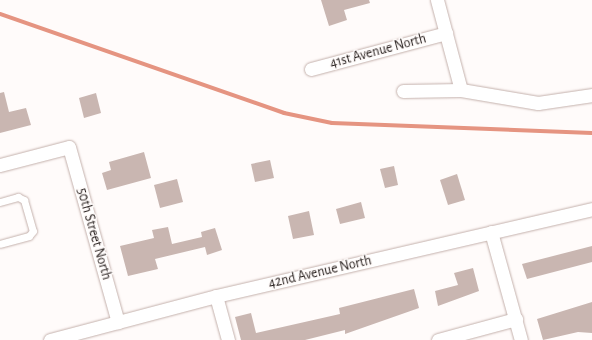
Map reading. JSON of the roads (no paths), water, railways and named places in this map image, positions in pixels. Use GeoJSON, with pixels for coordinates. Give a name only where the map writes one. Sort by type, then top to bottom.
{"type":"FeatureCollection","features":[{"type":"Feature","properties":{"kind":"street"},"geometry":{"type":"LineString","coordinates":[[436,0],[461,90]]}},
{"type":"Feature","properties":{"kind":"street","name":"41st Avenue North"},"geometry":{"type":"LineString","coordinates":[[311,69],[446,33]]}},
{"type":"Feature","properties":{"kind":"street"},"geometry":{"type":"LineString","coordinates":[[403,91],[461,90],[538,103],[592,95]]}},
{"type":"Feature","properties":{"kind":"street","name":"50th Street North"},"geometry":{"type":"LineString","coordinates":[[0,165],[69,147],[118,322]]}},
{"type":"Feature","properties":{"kind":"street","name":"42nd Avenue North"},"geometry":{"type":"LineString","coordinates":[[50,340],[216,296],[592,209]]}},
{"type":"Feature","properties":{"kind":"street"},"geometry":{"type":"LineString","coordinates":[[491,232],[521,340]]}},
{"type":"Feature","properties":{"kind":"street"},"geometry":{"type":"LineString","coordinates":[[216,296],[228,340]]}},
{"type":"Feature","properties":{"kind":"street"},"geometry":{"type":"LineString","coordinates":[[438,340],[516,319]]}},
{"type":"Feature","properties":{"kind":"lane"},"geometry":{"type":"LineString","coordinates":[[0,202],[18,197],[24,200],[33,231],[29,236],[0,244]]}},
{"type":"Feature","properties":{"kind":"waterway"},"geometry":{"type":"LineString","coordinates":[[0,14],[284,113],[332,123],[592,133]]}}]}
